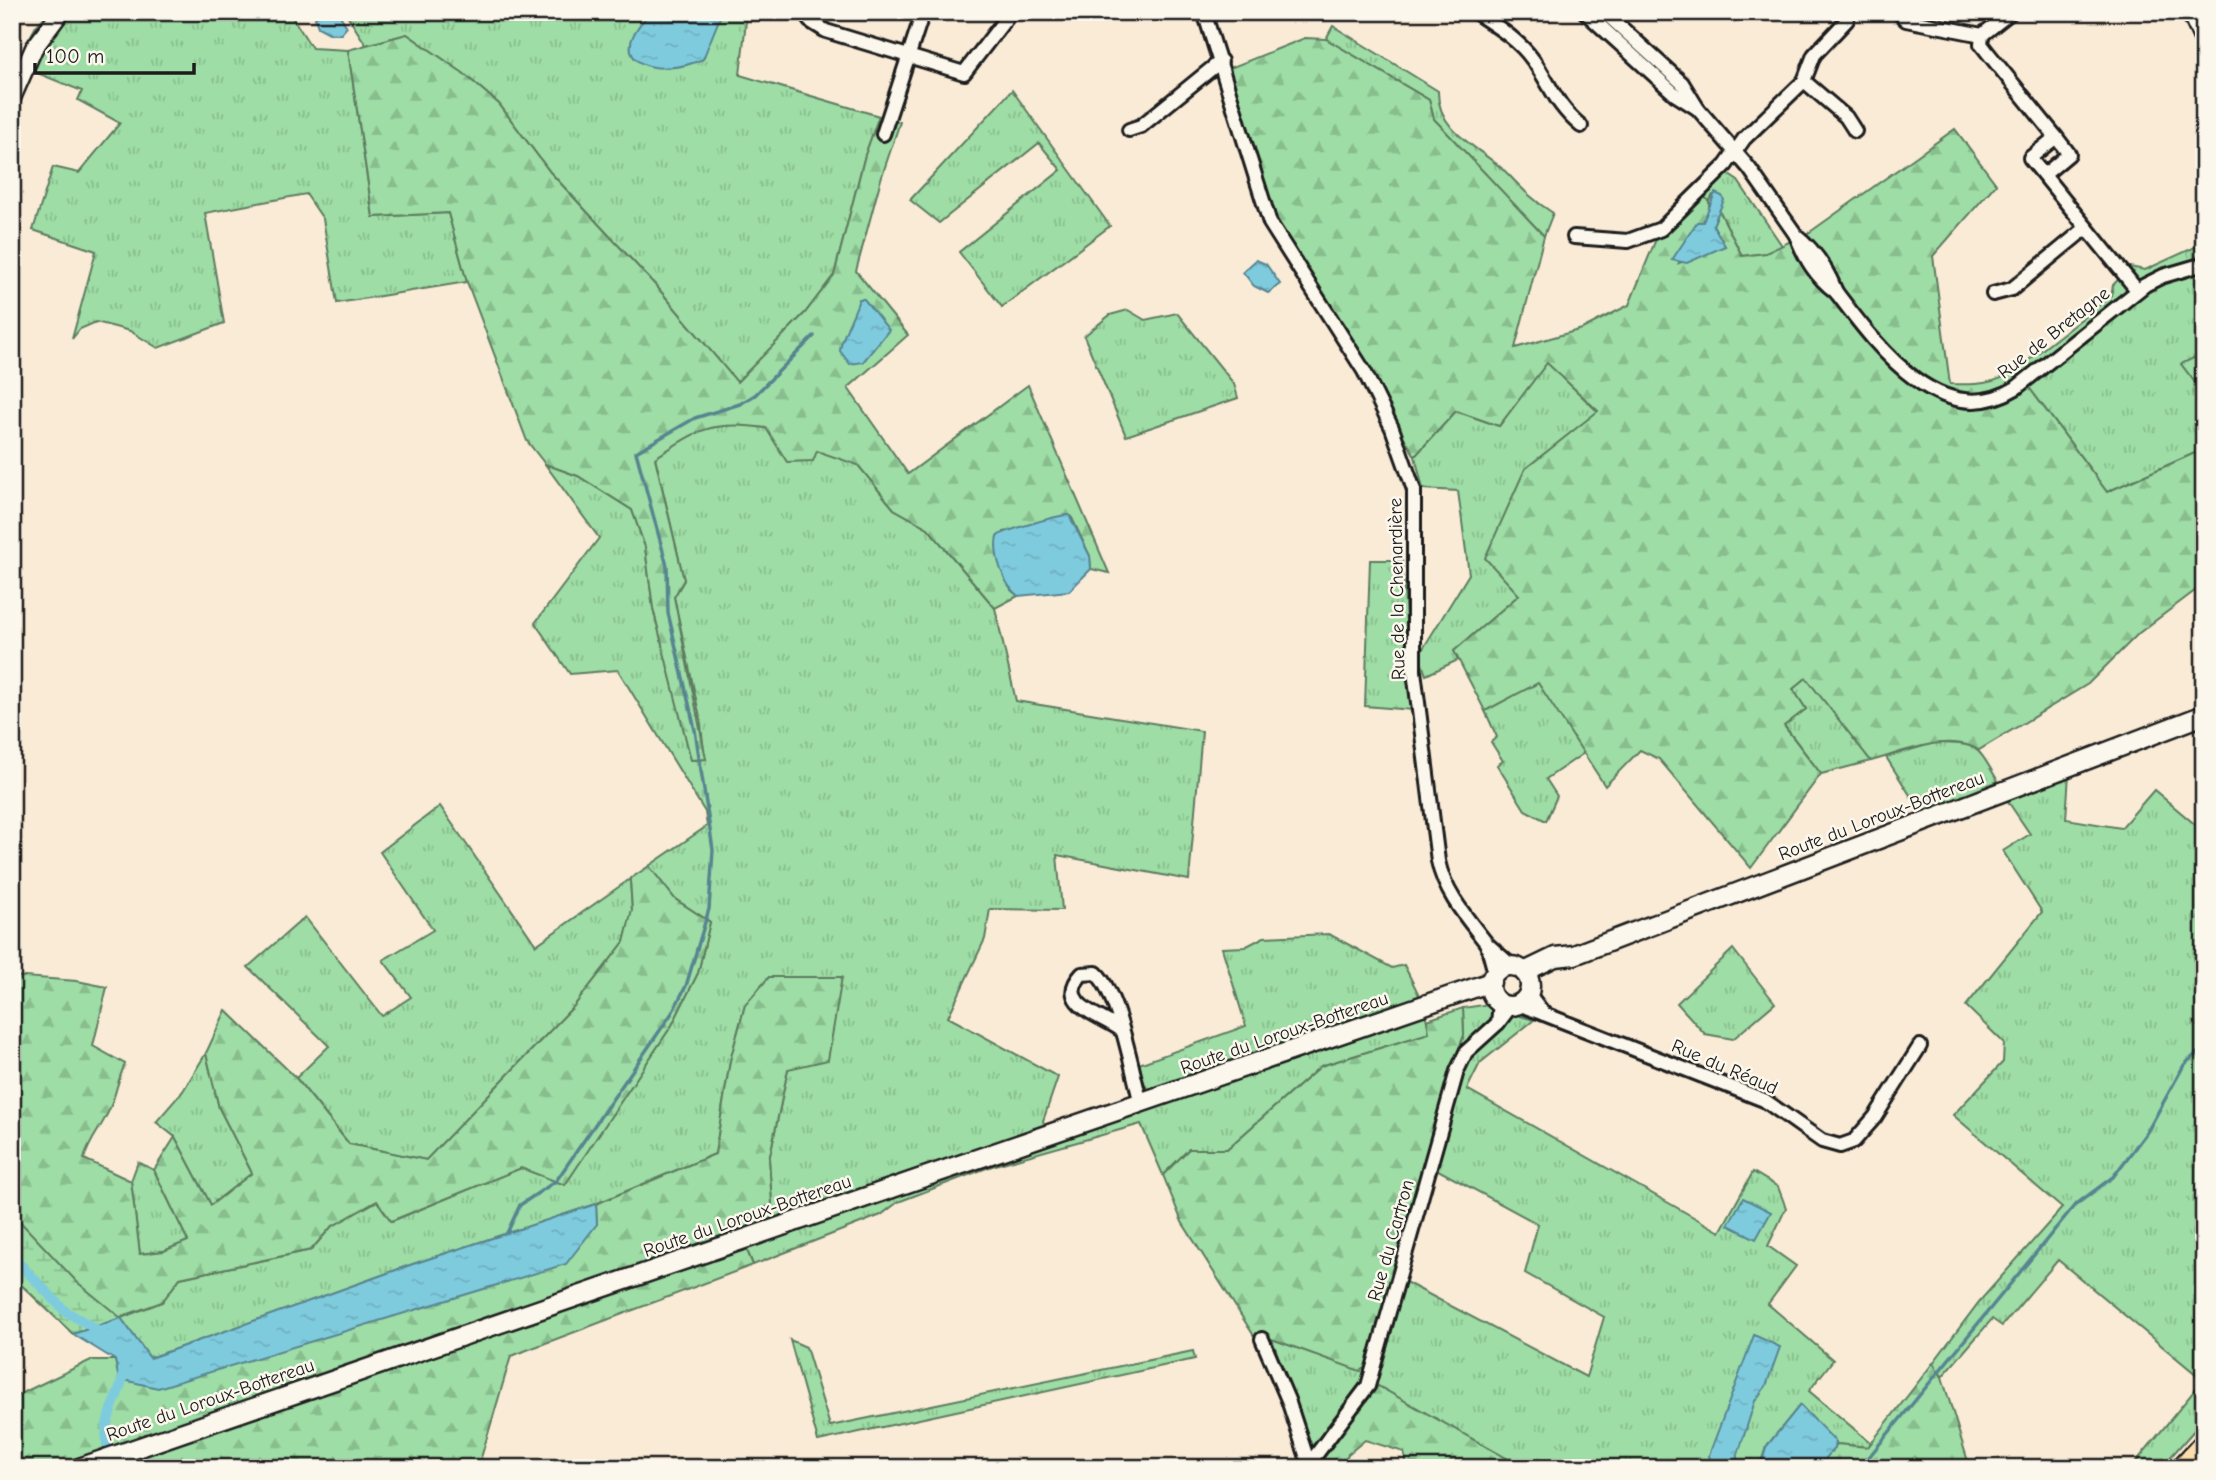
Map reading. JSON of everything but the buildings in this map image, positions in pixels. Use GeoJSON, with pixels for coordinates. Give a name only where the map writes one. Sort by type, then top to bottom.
{"type":"FeatureCollection","features":[{"type":"Feature","properties":{"kind":"highway"},"geometry":{"type":"LineString","coordinates":[[2181,1468],[2204,1443]]}},
{"type":"Feature","properties":{"kind":"main road","name":"Route du Loroux-Bottereau"},"geometry":{"type":"LineString","coordinates":[[79,1468],[302,1389],[1429,1005],[1510,988],[1555,957],[1574,955],[2204,715]]}},
{"type":"Feature","properties":{"kind":"street"},"geometry":{"type":"LineString","coordinates":[[12,98],[34,48],[61,12]]}},
{"type":"Feature","properties":{"kind":"street"},"geometry":{"type":"LineString","coordinates":[[811,12],[810,21],[826,31],[964,73],[1011,12]]}},
{"type":"Feature","properties":{"kind":"street"},"geometry":{"type":"LineString","coordinates":[[883,134],[923,12]]}},
{"type":"Feature","properties":{"kind":"street","name":"Rue de la Chenardière"},"geometry":{"type":"LineString","coordinates":[[1205,12],[1270,223],[1364,371],[1392,428],[1414,490],[1414,671],[1441,877],[1455,903],[1487,944],[1510,988]]}},
{"type":"Feature","properties":{"kind":"street","name":"Rue de Bretagne"},"geometry":{"type":"LineString","coordinates":[[1585,12],[1676,95],[1698,109]]}},
{"type":"Feature","properties":{"kind":"street","name":"Rue de Bretagne"},"geometry":{"type":"LineString","coordinates":[[1604,12],[1682,83],[1698,109],[1734,151],[1796,235],[1822,282],[1836,292],[1877,340],[1920,383],[1946,398],[1972,402],[1993,398],[2016,388],[2137,290],[2163,276],[2204,264]]}},
{"type":"Feature","properties":{"kind":"street"},"geometry":{"type":"LineString","coordinates":[[1898,12],[1906,20],[1982,35],[2011,12]]}},
{"type":"Feature","properties":{"kind":"street"},"geometry":{"type":"LineString","coordinates":[[2190,12],[2204,42]]}},
{"type":"Feature","properties":{"kind":"street"},"geometry":{"type":"LineString","coordinates":[[1484,14],[1523,47],[1562,110],[1581,126]]}},
{"type":"Feature","properties":{"kind":"street"},"geometry":{"type":"LineString","coordinates":[[1574,237],[1628,241],[1653,233],[1669,222],[1726,165],[1734,151],[1804,81],[1814,55],[1847,20]]}},
{"type":"Feature","properties":{"kind":"street"},"geometry":{"type":"LineString","coordinates":[[1982,35],[1982,44],[1988,53],[2069,154],[2043,175]]}},
{"type":"Feature","properties":{"kind":"street"},"geometry":{"type":"LineString","coordinates":[[1129,130],[1141,126],[1222,61]]}},
{"type":"Feature","properties":{"kind":"street"},"geometry":{"type":"LineString","coordinates":[[1804,81],[1846,117],[1855,131]]}},
{"type":"Feature","properties":{"kind":"street"},"geometry":{"type":"LineString","coordinates":[[2056,137],[2030,158],[2137,290]]}},
{"type":"Feature","properties":{"kind":"street"},"geometry":{"type":"LineString","coordinates":[[1993,294],[2012,289],[2086,228]]}},
{"type":"Feature","properties":{"kind":"street"},"geometry":{"type":"LineString","coordinates":[[1121,1030],[1078,1005],[1074,995],[1075,982],[1082,974],[1090,971],[1103,979],[1121,1030],[1141,1103]]}},
{"type":"Feature","properties":{"kind":"street","name":"Rue du Réaud"},"geometry":{"type":"LineString","coordinates":[[1510,988],[1544,1014],[1752,1095],[1777,1108],[1822,1141],[1840,1146],[1854,1141],[1875,1117],[1920,1046]]}},
{"type":"Feature","properties":{"kind":"street","name":"Rue du Cartron"},"geometry":{"type":"LineString","coordinates":[[1309,1466],[1368,1386],[1457,1071],[1466,1052],[1497,1023],[1510,988]]}},
{"type":"Feature","properties":{"kind":"street","name":"Rue du Cartron"},"geometry":{"type":"LineString","coordinates":[[1262,1339],[1288,1400],[1309,1466]]}},
{"type":"Feature","properties":{"kind":"green space"},"geometry":{"type":"Polygon","coordinates":[[[49,12],[289,12],[312,48],[348,50],[373,217],[448,213],[467,282],[337,303],[323,219],[306,194],[205,213],[224,323],[158,348],[130,331],[96,322],[80,329],[72,339],[96,251],[33,230],[53,167],[79,173],[120,123],[78,100],[82,91],[20,66],[12,87],[12,60],[16,63],[36,26],[49,12]]]}},
{"type":"Feature","properties":{"kind":"green space"},"geometry":{"type":"Polygon","coordinates":[[[345,12],[747,12],[740,75],[879,116],[865,155],[834,275],[805,313],[737,383],[657,287],[550,172],[499,104],[463,73],[407,34],[366,45],[345,12]]]}},
{"type":"Feature","properties":{"kind":"green space"},"geometry":{"type":"Polygon","coordinates":[[[1333,26],[1438,91],[1440,106],[1453,129],[1534,200],[1553,213],[1544,236],[1434,119],[1429,100],[1326,39],[1333,26]]]}},
{"type":"Feature","properties":{"kind":"green space"},"geometry":{"type":"Polygon","coordinates":[[[407,34],[463,73],[499,104],[550,172],[657,287],[737,382],[805,313],[834,275],[865,155],[879,116],[900,122],[856,271],[908,335],[848,388],[908,474],[1028,385],[1109,573],[1091,569],[1090,556],[1069,515],[1004,532],[1011,590],[1018,596],[995,608],[928,528],[894,509],[858,465],[817,451],[813,461],[787,462],[766,428],[719,426],[695,434],[655,458],[684,580],[674,597],[706,759],[691,760],[653,608],[645,547],[632,510],[578,476],[545,464],[527,441],[467,282],[448,213],[373,217],[348,50],[407,34]]]}},
{"type":"Feature","properties":{"kind":"green space"},"geometry":{"type":"Polygon","coordinates":[[[1305,38],[1326,39],[1429,100],[1434,119],[1544,236],[1515,348],[1582,329],[1629,305],[1656,239],[1703,196],[1709,201],[1709,213],[1679,263],[1725,246],[1713,225],[1719,210],[1742,256],[1766,253],[1810,232],[1955,129],[1996,184],[1933,256],[1950,384],[1992,381],[2016,370],[2107,492],[2204,449],[2204,584],[2139,633],[2088,684],[1979,750],[1967,745],[1939,743],[1871,761],[1806,678],[1793,689],[1806,709],[1784,726],[1821,774],[1751,868],[1659,759],[1640,750],[1605,786],[1538,683],[1485,711],[1454,651],[1519,595],[1485,558],[1525,469],[1598,411],[1547,363],[1499,426],[1456,411],[1415,456],[1269,208],[1230,68],[1305,38]]]}},
{"type":"Feature","properties":{"kind":"green space"},"geometry":{"type":"Polygon","coordinates":[[[1012,90],[1110,226],[1002,307],[959,252],[1061,170],[1039,143],[939,223],[910,200],[1012,90]]]}},
{"type":"Feature","properties":{"kind":"green space"},"geometry":{"type":"Polygon","coordinates":[[[1726,173],[1738,181],[1783,247],[1766,253],[1742,256],[1719,210],[1723,200],[1713,195],[1709,201],[1703,196],[1726,173]]]}},
{"type":"Feature","properties":{"kind":"green space"},"geometry":{"type":"Polygon","coordinates":[[[2204,243],[2204,353],[2182,364],[2204,394],[2204,449],[2107,492],[2016,370],[2111,296],[2113,285],[2130,267],[2145,270],[2204,243]]]}},
{"type":"Feature","properties":{"kind":"green space"},"geometry":{"type":"Polygon","coordinates":[[[1128,310],[1145,320],[1177,313],[1234,384],[1238,398],[1126,436],[1084,336],[1110,315],[1128,310]]]}},
{"type":"Feature","properties":{"kind":"green space"},"geometry":{"type":"Polygon","coordinates":[[[2204,353],[2204,394],[2181,364],[2204,353]]]}},
{"type":"Feature","properties":{"kind":"green space"},"geometry":{"type":"Polygon","coordinates":[[[1547,362],[1598,412],[1525,469],[1519,595],[1454,651],[1458,660],[1426,675],[1419,655],[1469,574],[1458,491],[1423,489],[1415,456],[1456,411],[1499,426],[1547,362]]]}},
{"type":"Feature","properties":{"kind":"green space"},"geometry":{"type":"Polygon","coordinates":[[[740,424],[766,428],[858,465],[894,509],[928,528],[995,608],[1016,701],[1202,731],[1189,880],[1057,855],[1062,910],[990,909],[985,939],[948,1017],[1058,1077],[1043,1121],[1046,1128],[1150,1095],[1136,1065],[1246,1026],[1222,948],[1245,947],[1264,937],[1329,934],[1392,968],[1404,965],[1422,1001],[1430,1033],[1321,1066],[1227,1149],[1189,1149],[1163,1175],[1141,1124],[992,1166],[898,1202],[881,1215],[753,1265],[736,1224],[772,1204],[769,1160],[788,1069],[842,978],[769,977],[745,1005],[730,1061],[715,1154],[596,1204],[413,1264],[150,1358],[121,1318],[162,1302],[180,1278],[311,1250],[331,1227],[377,1201],[392,1221],[521,1168],[565,1184],[672,1025],[698,973],[710,922],[675,899],[649,866],[707,826],[705,812],[618,670],[570,674],[535,623],[599,538],[545,464],[578,476],[632,510],[645,547],[653,608],[692,760],[705,759],[700,718],[674,597],[684,580],[655,457],[700,429],[740,424]]]}},
{"type":"Feature","properties":{"kind":"green space"},"geometry":{"type":"Polygon","coordinates":[[[1370,560],[1402,560],[1412,710],[1365,706],[1370,560]]]}},
{"type":"Feature","properties":{"kind":"green space"},"geometry":{"type":"Polygon","coordinates":[[[1807,677],[1871,761],[1821,774],[1784,725],[1806,709],[1793,689],[1807,677]]]}},
{"type":"Feature","properties":{"kind":"green space"},"geometry":{"type":"Polygon","coordinates":[[[1538,682],[1584,753],[1546,779],[1557,796],[1546,821],[1525,810],[1497,765],[1503,761],[1491,742],[1497,737],[1485,711],[1538,682]]]}},
{"type":"Feature","properties":{"kind":"green space"},"geometry":{"type":"Polygon","coordinates":[[[1934,743],[1968,745],[1974,748],[1985,759],[1998,781],[1922,814],[1886,757],[1934,743]]]}},
{"type":"Feature","properties":{"kind":"green space"},"geometry":{"type":"Polygon","coordinates":[[[2069,774],[2066,819],[2121,828],[2154,790],[2204,832],[2204,1419],[2161,1468],[2131,1468],[2203,1380],[2058,1260],[2002,1326],[1992,1319],[1942,1377],[1933,1363],[1979,1302],[2062,1208],[1953,1115],[2003,1062],[2004,1043],[1966,1006],[2042,912],[2003,851],[2030,834],[2005,797],[2069,774]]]}},
{"type":"Feature","properties":{"kind":"green space"},"geometry":{"type":"Polygon","coordinates":[[[440,806],[536,945],[630,879],[632,910],[624,942],[574,1006],[426,1160],[349,1144],[296,1078],[329,1046],[248,967],[305,917],[382,1016],[411,997],[383,960],[433,930],[380,852],[440,806]]]}},
{"type":"Feature","properties":{"kind":"green space"},"geometry":{"type":"Polygon","coordinates":[[[649,866],[675,899],[710,922],[698,973],[672,1025],[565,1185],[521,1168],[391,1221],[377,1201],[331,1227],[311,1250],[180,1278],[162,1302],[73,1334],[12,1276],[12,976],[77,981],[107,987],[93,1046],[125,1064],[110,1108],[84,1159],[131,1181],[140,1254],[164,1251],[188,1241],[154,1170],[175,1137],[211,1205],[252,1173],[219,1108],[206,1053],[226,1010],[296,1078],[349,1144],[426,1160],[574,1006],[624,942],[632,910],[630,879],[649,866]]]}},
{"type":"Feature","properties":{"kind":"green space"},"geometry":{"type":"Polygon","coordinates":[[[1733,949],[1775,1003],[1733,1039],[1705,1034],[1677,1003],[1733,949]]]}},
{"type":"Feature","properties":{"kind":"green space"},"geometry":{"type":"Polygon","coordinates":[[[769,977],[842,977],[828,1060],[788,1069],[769,1160],[772,1204],[736,1224],[753,1265],[511,1356],[478,1468],[12,1468],[12,1398],[91,1360],[115,1360],[119,1379],[597,1224],[596,1204],[715,1154],[730,1061],[745,1005],[769,977]]]}},
{"type":"Feature","properties":{"kind":"green space"},"geometry":{"type":"Polygon","coordinates":[[[1483,1005],[1534,1020],[1480,1063],[1467,1089],[1720,1232],[1753,1172],[1778,1187],[1786,1208],[1768,1246],[1796,1266],[1768,1304],[1833,1360],[1809,1391],[1871,1443],[1868,1447],[1836,1444],[1800,1405],[1766,1447],[1759,1468],[1524,1468],[1378,1386],[1316,1463],[1272,1339],[1361,1371],[1394,1276],[1586,1377],[1604,1317],[1525,1273],[1538,1224],[1425,1163],[1446,1082],[1464,1035],[1463,1008],[1483,1005]]]}},
{"type":"Feature","properties":{"kind":"green space"},"geometry":{"type":"Polygon","coordinates":[[[1463,1008],[1464,1035],[1446,1082],[1368,1365],[1360,1371],[1272,1339],[1256,1339],[1182,1222],[1163,1175],[1189,1149],[1227,1149],[1321,1066],[1429,1033],[1427,1020],[1463,1008]]]}},
{"type":"Feature","properties":{"kind":"green space"},"geometry":{"type":"Polygon","coordinates":[[[206,1053],[219,1108],[252,1173],[211,1205],[175,1137],[156,1122],[183,1091],[206,1053]]]}},
{"type":"Feature","properties":{"kind":"green space"},"geometry":{"type":"Polygon","coordinates":[[[138,1162],[154,1170],[188,1241],[164,1251],[140,1254],[131,1181],[138,1162]]]}},
{"type":"Feature","properties":{"kind":"green space"},"geometry":{"type":"Polygon","coordinates":[[[12,1213],[77,1282],[121,1318],[73,1334],[12,1276],[12,1213]]]}},
{"type":"Feature","properties":{"kind":"green space"},"geometry":{"type":"Polygon","coordinates":[[[790,1340],[806,1347],[830,1426],[1193,1351],[1195,1359],[818,1441],[790,1340]]]}},
{"type":"Feature","properties":{"kind":"green space"},"geometry":{"type":"Polygon","coordinates":[[[1933,1363],[1942,1377],[1970,1468],[1818,1468],[1836,1444],[1868,1447],[1933,1363]]]}},
{"type":"Feature","properties":{"kind":"green space"},"geometry":{"type":"Polygon","coordinates":[[[1378,1386],[1524,1468],[1407,1468],[1404,1452],[1365,1440],[1348,1454],[1343,1468],[1317,1468],[1316,1463],[1378,1386]]]}},
{"type":"Feature","properties":{"kind":"water"},"geometry":{"type":"Polygon","coordinates":[[[321,12],[338,12],[347,27],[341,34],[331,34],[318,27],[315,18],[321,12]]]}},
{"type":"Feature","properties":{"kind":"water"},"geometry":{"type":"Polygon","coordinates":[[[651,12],[722,12],[703,59],[669,68],[641,63],[633,55],[631,45],[636,30],[651,12]]]}},
{"type":"Feature","properties":{"kind":"water"},"geometry":{"type":"Polygon","coordinates":[[[1715,193],[1724,200],[1713,225],[1725,246],[1687,263],[1672,260],[1697,222],[1703,222],[1715,193]]]}},
{"type":"Feature","properties":{"kind":"water"},"geometry":{"type":"Polygon","coordinates":[[[1256,260],[1266,264],[1280,284],[1268,293],[1254,286],[1243,272],[1256,260]]]}},
{"type":"Feature","properties":{"kind":"water"},"geometry":{"type":"Polygon","coordinates":[[[859,299],[864,299],[889,330],[863,362],[850,364],[840,351],[859,299]]]}},
{"type":"Feature","properties":{"kind":"water"},"geometry":{"type":"Polygon","coordinates":[[[1069,515],[1090,556],[1091,569],[1069,591],[1018,596],[1000,568],[996,551],[997,536],[1033,523],[1069,515]]]}},
{"type":"Feature","properties":{"kind":"water"},"geometry":{"type":"Polygon","coordinates":[[[1743,1198],[1771,1212],[1756,1239],[1728,1225],[1743,1198]]]}},
{"type":"Feature","properties":{"kind":"water"},"geometry":{"type":"Polygon","coordinates":[[[596,1204],[597,1224],[566,1264],[158,1388],[119,1379],[115,1360],[73,1334],[121,1318],[150,1358],[413,1264],[596,1204]]]}},
{"type":"Feature","properties":{"kind":"water"},"geometry":{"type":"Polygon","coordinates":[[[1754,1335],[1780,1347],[1766,1386],[1755,1401],[1734,1467],[1711,1464],[1709,1455],[1754,1335]]]}},
{"type":"Feature","properties":{"kind":"water"},"geometry":{"type":"Polygon","coordinates":[[[1800,1405],[1835,1441],[1834,1448],[1818,1468],[1769,1468],[1763,1459],[1766,1447],[1800,1405]]]}},
{"type":"Feature","properties":{"kind":"waterway"},"geometry":{"type":"LineString","coordinates":[[507,1233],[520,1205],[556,1181],[672,1013],[686,986],[709,909],[713,850],[695,730],[668,613],[667,566],[636,452],[695,418],[740,404],[755,395],[814,336]]}},
{"type":"Feature","properties":{"kind":"waterway"},"geometry":{"type":"LineString","coordinates":[[1860,1468],[2074,1206],[2113,1177],[2147,1132],[2184,1065],[2197,1053],[2204,1052]]}},
{"type":"Feature","properties":{"kind":"waterway"},"geometry":{"type":"LineString","coordinates":[[12,1256],[65,1311],[103,1333]]}},
{"type":"Feature","properties":{"kind":"waterway"},"geometry":{"type":"LineString","coordinates":[[108,1451],[107,1425],[120,1388],[124,1366]]}}]}
